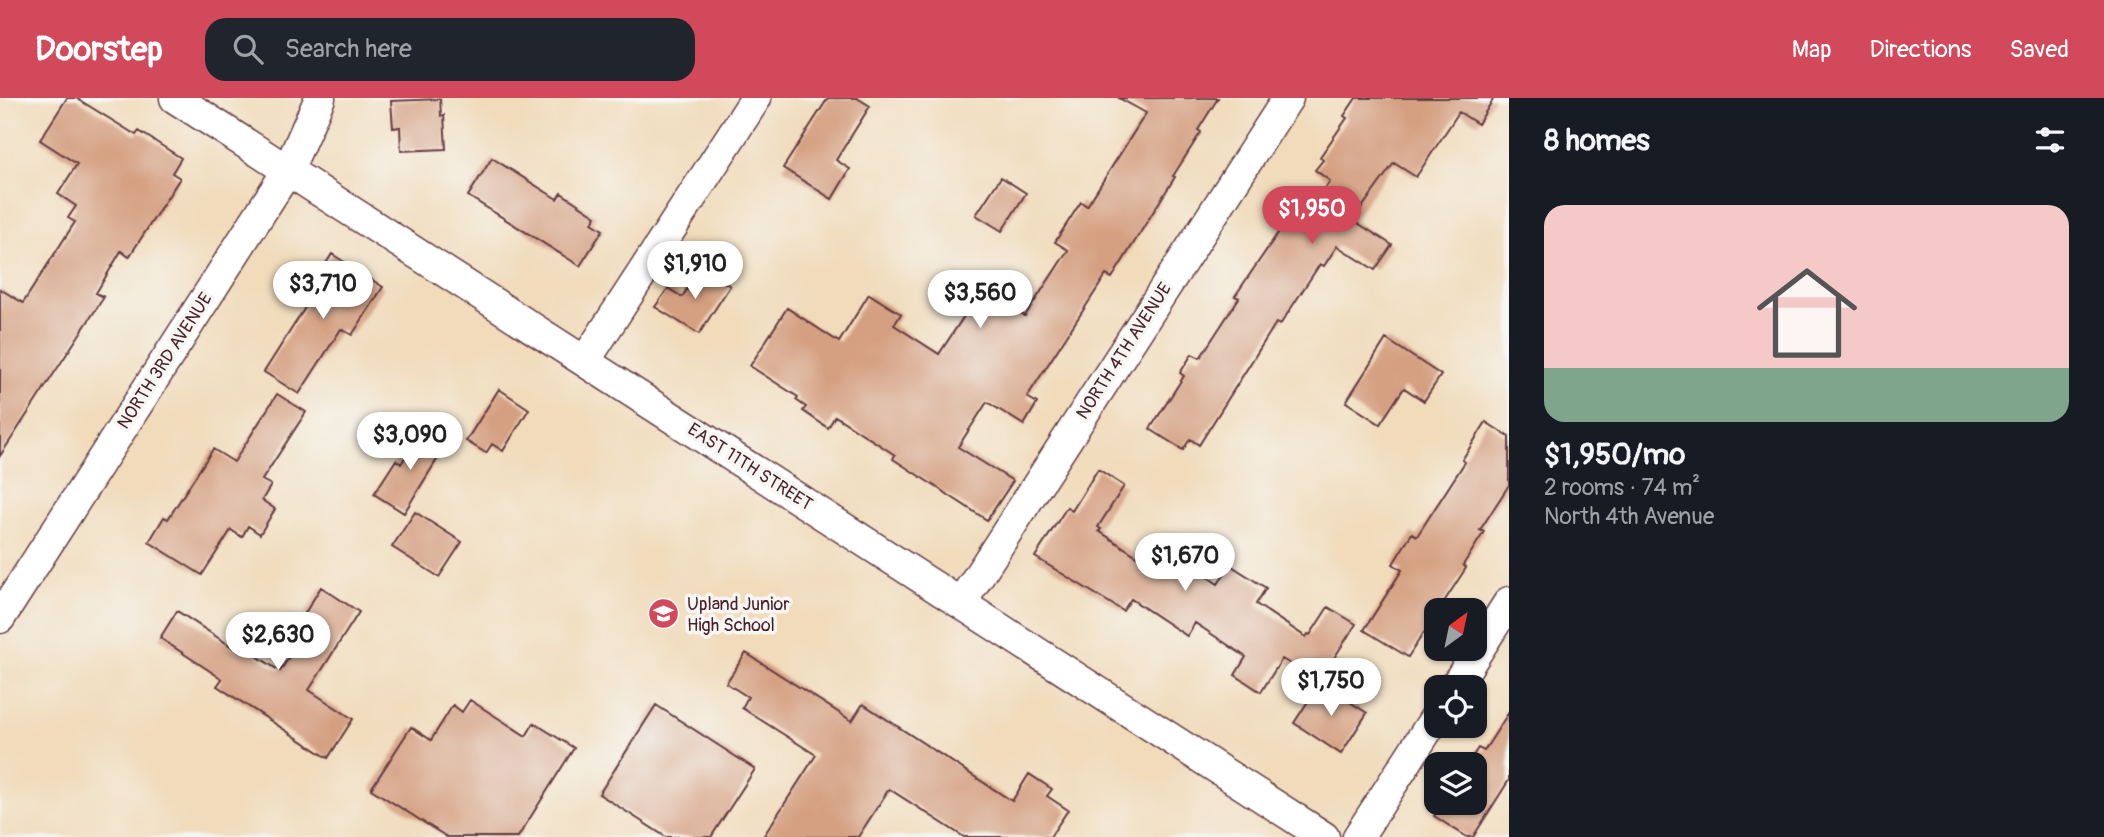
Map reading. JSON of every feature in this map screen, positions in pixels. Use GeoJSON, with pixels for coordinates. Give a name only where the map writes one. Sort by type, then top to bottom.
{"type":"FeatureCollection","features":[{"type":"Feature","properties":{"kind":"street","name":"EAST 11TH STREET"},"geometry":{"type":"LineString","coordinates":[[176,98],[1324,837]]}},
{"type":"Feature","properties":{"kind":"street","name":"NORTH 3RD AVENUE"},"geometry":{"type":"LineString","coordinates":[[0,618],[288,170],[320,98]]}},
{"type":"Feature","properties":{"kind":"street"},"geometry":{"type":"LineString","coordinates":[[584,361],[756,98]]}},
{"type":"Feature","properties":{"kind":"street","name":"NORTH 4TH AVENUE"},"geometry":{"type":"LineString","coordinates":[[961,603],[1288,98]]}},
{"type":"Feature","properties":{"kind":"street"},"geometry":{"type":"LineString","coordinates":[[1462,675],[1509,602]]}},
{"type":"Feature","properties":{"kind":"street"},"geometry":{"type":"LineString","coordinates":[[1358,837],[1424,735]]}},
{"type":"Feature","properties":{"kind":"building"},"geometry":{"type":"Polygon","coordinates":[[[67,98],[76,98],[136,135],[139,131],[181,158],[172,173],[180,178],[129,257],[121,251],[96,293],[104,297],[0,456],[0,289],[23,303],[75,222],[68,218],[76,206],[58,194],[77,164],[40,140],[67,98]]]}},
{"type":"Feature","properties":{"kind":"building"},"geometry":{"type":"Polygon","coordinates":[[[828,98],[857,98],[870,106],[836,160],[850,169],[832,199],[783,168],[828,98]]]}},
{"type":"Feature","properties":{"kind":"building"},"geometry":{"type":"Polygon","coordinates":[[[1119,98],[1218,98],[1198,130],[1201,132],[1173,176],[1175,177],[1112,278],[1106,275],[1027,397],[1037,403],[1024,425],[987,402],[958,447],[1013,481],[987,520],[893,459],[895,455],[835,416],[828,428],[803,411],[806,407],[796,400],[798,397],[750,366],[787,308],[839,342],[869,294],[901,314],[894,325],[939,354],[976,298],[979,300],[986,290],[1025,316],[1068,250],[1055,242],[1081,202],[1087,206],[1146,113],[1119,98]]]}},
{"type":"Feature","properties":{"kind":"building"},"geometry":{"type":"Polygon","coordinates":[[[1356,98],[1494,98],[1478,124],[1459,112],[1416,177],[1394,163],[1353,220],[1392,245],[1375,270],[1337,246],[1324,266],[1320,264],[1280,325],[1276,323],[1199,445],[1190,439],[1183,450],[1150,429],[1184,376],[1180,373],[1192,354],[1200,358],[1239,298],[1235,296],[1291,214],[1303,222],[1330,181],[1315,170],[1356,98]]]}},
{"type":"Feature","properties":{"kind":"building"},"geometry":{"type":"Polygon","coordinates":[[[440,99],[446,149],[401,151],[400,127],[393,128],[391,101],[440,99]]]}},
{"type":"Feature","properties":{"kind":"building"},"geometry":{"type":"Polygon","coordinates":[[[492,158],[557,199],[561,193],[596,216],[592,223],[603,230],[580,266],[468,196],[492,158]]]}},
{"type":"Feature","properties":{"kind":"building"},"geometry":{"type":"Polygon","coordinates":[[[1001,177],[1026,193],[1002,231],[976,215],[1001,177]]]}},
{"type":"Feature","properties":{"kind":"building"},"geometry":{"type":"Polygon","coordinates":[[[332,254],[383,287],[352,335],[341,329],[299,394],[264,372],[306,306],[301,303],[332,254]]]}},
{"type":"Feature","properties":{"kind":"building"},"geometry":{"type":"Polygon","coordinates":[[[701,267],[730,286],[699,334],[655,307],[668,288],[682,297],[701,267]]]}},
{"type":"Feature","properties":{"kind":"building"},"geometry":{"type":"Polygon","coordinates":[[[1386,339],[1441,375],[1424,401],[1404,388],[1380,424],[1346,402],[1386,339]]]}},
{"type":"Feature","properties":{"kind":"building"},"geometry":{"type":"Polygon","coordinates":[[[499,389],[529,409],[503,451],[492,444],[486,453],[466,441],[499,389]]]}},
{"type":"Feature","properties":{"kind":"building"},"geometry":{"type":"Polygon","coordinates":[[[277,394],[306,412],[262,480],[271,485],[262,500],[275,509],[260,534],[248,526],[242,537],[231,530],[202,575],[149,542],[164,517],[168,519],[213,449],[234,462],[277,394]]]}},
{"type":"Feature","properties":{"kind":"building"},"geometry":{"type":"Polygon","coordinates":[[[1486,422],[1509,437],[1509,485],[1480,530],[1484,532],[1463,565],[1466,568],[1446,598],[1424,598],[1424,632],[1408,657],[1364,630],[1402,570],[1393,564],[1412,533],[1417,536],[1465,462],[1462,460],[1486,422]]]}},
{"type":"Feature","properties":{"kind":"building"},"geometry":{"type":"Polygon","coordinates":[[[422,430],[446,445],[404,513],[374,494],[396,460],[401,464],[422,430]]]}},
{"type":"Feature","properties":{"kind":"building"},"geometry":{"type":"Polygon","coordinates":[[[1098,469],[1124,486],[1098,527],[1101,529],[1099,531],[1137,556],[1146,542],[1192,572],[1194,568],[1218,584],[1230,565],[1266,588],[1256,604],[1306,637],[1328,607],[1356,624],[1319,681],[1282,659],[1261,692],[1235,675],[1246,657],[1195,623],[1187,636],[1131,599],[1123,611],[1035,557],[1067,507],[1072,511],[1098,469]]]}},
{"type":"Feature","properties":{"kind":"building"},"geometry":{"type":"Polygon","coordinates":[[[415,512],[462,542],[439,577],[392,547],[415,512]]]}},
{"type":"Feature","properties":{"kind":"building"},"geometry":{"type":"Polygon","coordinates":[[[321,587],[359,612],[309,690],[353,719],[328,758],[217,686],[222,679],[160,638],[177,611],[240,652],[243,647],[280,671],[314,618],[305,613],[321,587]]]}},
{"type":"Feature","properties":{"kind":"building"},"geometry":{"type":"Polygon","coordinates":[[[746,653],[852,721],[863,704],[1012,801],[1029,774],[1052,789],[1047,796],[1068,810],[1050,837],[964,837],[889,789],[858,837],[763,837],[816,755],[742,708],[748,697],[726,683],[746,653]]]}},
{"type":"Feature","properties":{"kind":"building"},"geometry":{"type":"Polygon","coordinates":[[[1320,683],[1367,713],[1341,754],[1294,723],[1320,683]]]}},
{"type":"Feature","properties":{"kind":"building"},"geometry":{"type":"Polygon","coordinates":[[[470,700],[526,736],[534,723],[574,748],[518,837],[447,837],[371,789],[411,727],[431,740],[453,705],[462,712],[470,700]]]}},
{"type":"Feature","properties":{"kind":"building"},"geometry":{"type":"Polygon","coordinates":[[[656,705],[755,769],[711,837],[666,837],[599,794],[656,705]]]}},
{"type":"Feature","properties":{"kind":"building"},"geometry":{"type":"Polygon","coordinates":[[[1509,712],[1509,780],[1487,815],[1487,752],[1475,752],[1478,748],[1484,751],[1509,712]]]}},
{"type":"Feature","properties":{"kind":"building"},"geometry":{"type":"Polygon","coordinates":[[[1487,815],[1473,837],[1467,837],[1434,816],[1487,815]]]}},
{"type":"Feature","properties":{"kind":"place","name":"Upland Junior High School"},"geometry":{"type":"Point","coordinates":[664,614]}}]}
